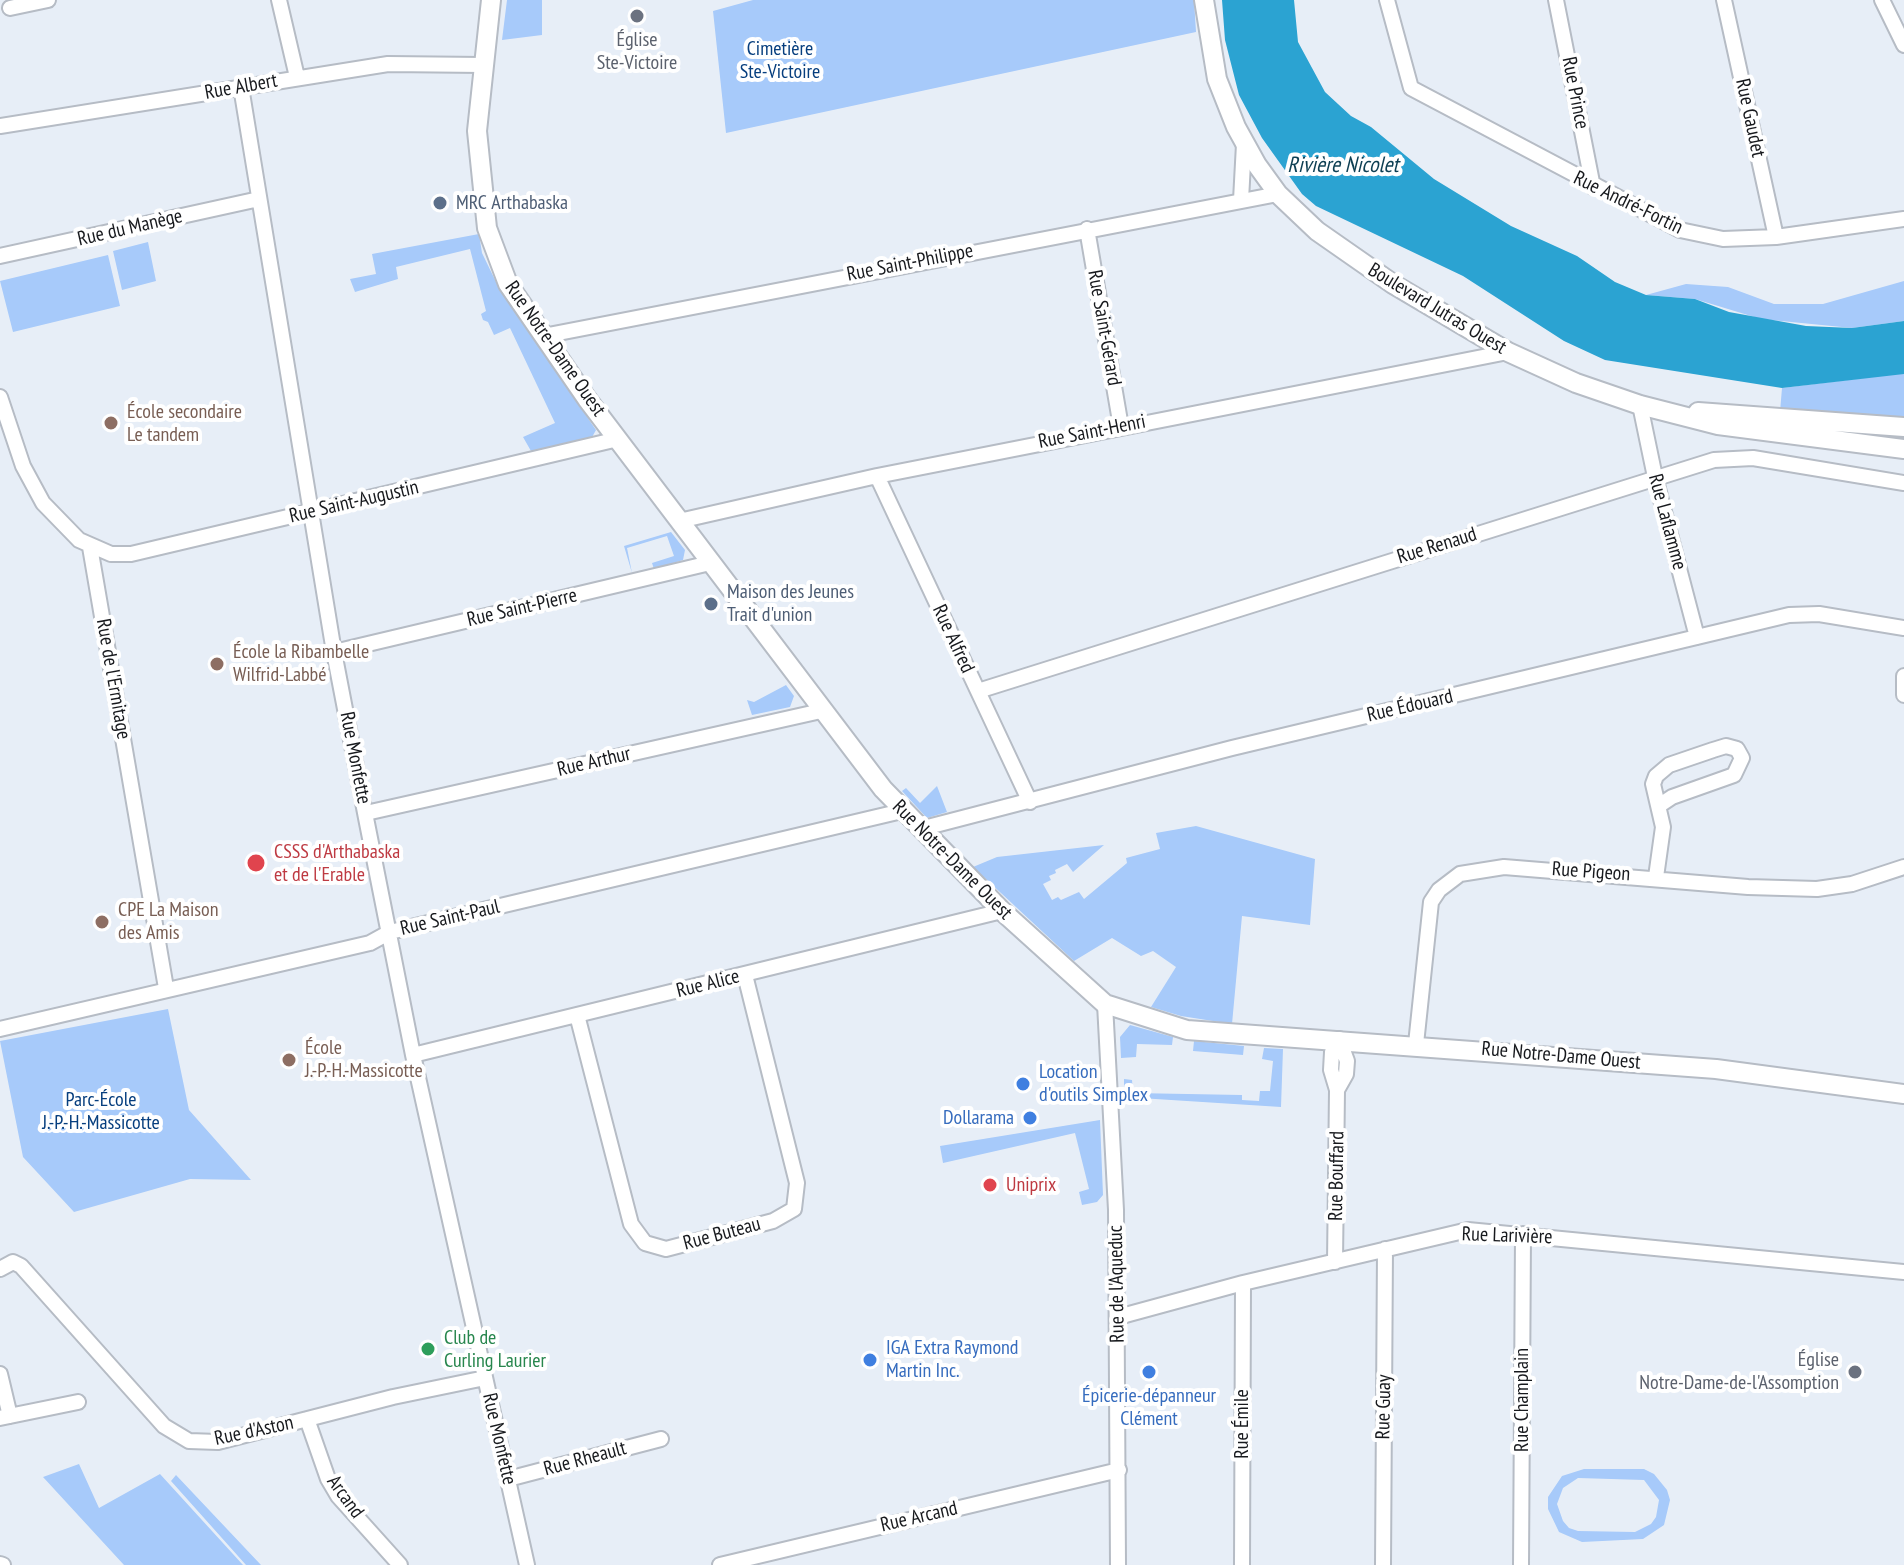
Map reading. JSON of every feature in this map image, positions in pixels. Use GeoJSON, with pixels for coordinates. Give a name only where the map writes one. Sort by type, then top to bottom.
{"type":"FeatureCollection","features":[{"type":"Feature","properties":{"kind":"street"},"geometry":{"type":"LineString","coordinates":[[10,8],[48,0]]}},
{"type":"Feature","properties":{"kind":"street"},"geometry":{"type":"LineString","coordinates":[[279,0],[297,77]]}},
{"type":"Feature","properties":{"kind":"street","name":"Rue Notre-Dame Ouest"},"geometry":{"type":"LineString","coordinates":[[491,0],[477,131],[487,228],[508,284],[710,563],[821,711],[902,811],[1002,911],[1105,1004],[1187,1030],[1416,1044],[1716,1069],[1904,1094]]}},
{"type":"Feature","properties":{"kind":"street","name":"Boulevard Jutras Ouest"},"geometry":{"type":"LineString","coordinates":[[1204,0],[1217,79],[1244,144],[1278,194],[1317,231],[1350,256],[1508,352],[1576,383],[1640,405],[1718,425],[1904,449]]}},
{"type":"Feature","properties":{"kind":"street","name":"Rue André-Fortin"},"geometry":{"type":"LineString","coordinates":[[1387,0],[1405,77],[1418,94],[1680,230],[1723,239],[1776,237],[1904,219]]}},
{"type":"Feature","properties":{"kind":"street","name":"Rue Prince"},"geometry":{"type":"LineString","coordinates":[[1556,0],[1593,187]]}},
{"type":"Feature","properties":{"kind":"street","name":"Rue Gaudet"},"geometry":{"type":"LineString","coordinates":[[1724,0],[1776,237]]}},
{"type":"Feature","properties":{"kind":"street"},"geometry":{"type":"LineString","coordinates":[[1882,0],[1904,45]]}},
{"type":"Feature","properties":{"kind":"street","name":"Rue Albert"},"geometry":{"type":"LineString","coordinates":[[0,126],[388,64],[483,65]]}},
{"type":"Feature","properties":{"kind":"street","name":"Rue Monfette"},"geometry":{"type":"LineString","coordinates":[[241,87],[334,652],[413,1055],[527,1565]]}},
{"type":"Feature","properties":{"kind":"street","name":"Boulevard Jutras Ouest"},"geometry":{"type":"LineString","coordinates":[[1241,200],[1244,144]]}},
{"type":"Feature","properties":{"kind":"street","name":"Rue Saint-Philippe"},"geometry":{"type":"LineString","coordinates":[[543,336],[1278,194]]}},
{"type":"Feature","properties":{"kind":"street","name":"Rue du Manège"},"geometry":{"type":"LineString","coordinates":[[0,256],[259,199]]}},
{"type":"Feature","properties":{"kind":"street","name":"Rue Saint-Gérard"},"geometry":{"type":"LineString","coordinates":[[1087,229],[1121,427]]}},
{"type":"Feature","properties":{"kind":"street","name":"Rue Saint-Henri"},"geometry":{"type":"LineString","coordinates":[[679,521],[877,476],[1508,352]]}},
{"type":"Feature","properties":{"kind":"street"},"geometry":{"type":"LineString","coordinates":[[0,397],[23,466],[43,503],[68,532],[90,547]]}},
{"type":"Feature","properties":{"kind":"street","name":"Rue Laflamme"},"geometry":{"type":"LineString","coordinates":[[1640,405],[1655,477],[1697,637]]}},
{"type":"Feature","properties":{"kind":"street","name":"Boulevard Jutras Ouest"},"geometry":{"type":"LineString","coordinates":[[1672,411],[1904,427]]}},
{"type":"Feature","properties":{"kind":"street","name":"Rue Saint-Augustin"},"geometry":{"type":"LineString","coordinates":[[90,547],[111,554],[131,554],[618,439]]}},
{"type":"Feature","properties":{"kind":"street","name":"Rue Renaud"},"geometry":{"type":"LineString","coordinates":[[978,691],[1655,477],[1735,457],[1904,483]]}},
{"type":"Feature","properties":{"kind":"street","name":"Rue Alfred"},"geometry":{"type":"LineString","coordinates":[[877,476],[1030,802]]}},
{"type":"Feature","properties":{"kind":"street","name":"Rue de l'Ermitage"},"geometry":{"type":"LineString","coordinates":[[90,547],[166,988]]}},
{"type":"Feature","properties":{"kind":"street","name":"Rue Saint-Pierre"},"geometry":{"type":"LineString","coordinates":[[334,652],[710,563]]}},
{"type":"Feature","properties":{"kind":"street","name":"Rue Édouard"},"geometry":{"type":"LineString","coordinates":[[920,829],[1232,748],[1804,614],[1904,628]]}},
{"type":"Feature","properties":{"kind":"street"},"geometry":{"type":"LineString","coordinates":[[1904,676],[1904,695]]}},
{"type":"Feature","properties":{"kind":"street","name":"Rue Arthur"},"geometry":{"type":"LineString","coordinates":[[366,813],[821,711]]}},
{"type":"Feature","properties":{"kind":"street"},"geometry":{"type":"LineString","coordinates":[[1656,877],[1663,827],[1653,784],[1662,770],[1726,746],[1737,749],[1742,758],[1734,775],[1672,797],[1660,805]]}},
{"type":"Feature","properties":{"kind":"street","name":"Rue Saint-Paul"},"geometry":{"type":"LineString","coordinates":[[0,1029],[370,943],[390,932],[902,811]]}},
{"type":"Feature","properties":{"kind":"street","name":"Rue Pigeon"},"geometry":{"type":"LineString","coordinates":[[1416,1044],[1431,902],[1448,881],[1460,874],[1504,867],[1656,877],[1748,887],[1817,889],[1852,884],[1904,867]]}},
{"type":"Feature","properties":{"kind":"street","name":"Rue Alice"},"geometry":{"type":"LineString","coordinates":[[413,1055],[1002,911]]}},
{"type":"Feature","properties":{"kind":"street","name":"Rue Buteau"},"geometry":{"type":"LineString","coordinates":[[577,1015],[631,1224],[645,1243],[666,1249],[773,1221],[794,1209],[797,1183],[745,975]]}},
{"type":"Feature","properties":{"kind":"street","name":"Rue de l'Aqueduc"},"geometry":{"type":"LineString","coordinates":[[1105,1004],[1118,1317],[1118,1565]]}},
{"type":"Feature","properties":{"kind":"street","name":"Rue Bouffard"},"geometry":{"type":"LineString","coordinates":[[1335,1262],[1337,1090],[1331,1070],[1332,1052],[1339,1039]]}},
{"type":"Feature","properties":{"kind":"street","name":"Rue Larivière"},"geometry":{"type":"LineString","coordinates":[[1118,1317],[1243,1283],[1468,1230],[1904,1272]]}},
{"type":"Feature","properties":{"kind":"street","name":"Rue Champlain"},"geometry":{"type":"LineString","coordinates":[[1521,1565],[1523,1234]]}},
{"type":"Feature","properties":{"kind":"street","name":"Rue Guay"},"geometry":{"type":"LineString","coordinates":[[1383,1565],[1385,1249]]}},
{"type":"Feature","properties":{"kind":"street","name":"Rue d'Aston"},"geometry":{"type":"LineString","coordinates":[[0,1269],[13,1262],[21,1266],[164,1426],[189,1441],[218,1442],[485,1378]]}},
{"type":"Feature","properties":{"kind":"street","name":"Rue Émile"},"geometry":{"type":"LineString","coordinates":[[1242,1565],[1243,1283]]}},
{"type":"Feature","properties":{"kind":"street"},"geometry":{"type":"LineString","coordinates":[[0,1374],[5,1417],[78,1402]]}},
{"type":"Feature","properties":{"kind":"street","name":"Arcand"},"geometry":{"type":"LineString","coordinates":[[307,1419],[328,1479],[338,1496],[400,1565]]}},
{"type":"Feature","properties":{"kind":"street","name":"Rue Rheault"},"geometry":{"type":"LineString","coordinates":[[508,1479],[661,1439]]}},
{"type":"Feature","properties":{"kind":"street","name":"Rue Arcand"},"geometry":{"type":"LineString","coordinates":[[720,1565],[1119,1470]]}},
{"type":"Feature","properties":{"kind":"green space"},"geometry":{"type":"Polygon","coordinates":[[[507,0],[542,0],[542,35],[502,40],[507,0]]]}},
{"type":"Feature","properties":{"kind":"green space","name":"Cimetière Ste-Victoire"},"geometry":{"type":"Polygon","coordinates":[[[753,0],[1194,0],[1196,32],[726,133],[713,11],[753,0]]]}},
{"type":"Feature","properties":{"kind":"green space"},"geometry":{"type":"Polygon","coordinates":[[[479,234],[482,253],[498,286],[596,430],[591,439],[531,451],[523,437],[555,423],[510,328],[494,335],[488,322],[483,320],[481,314],[486,311],[470,249],[396,267],[398,279],[355,292],[350,279],[376,274],[372,254],[479,234]]]}},
{"type":"Feature","properties":{"kind":"green space"},"geometry":{"type":"Polygon","coordinates":[[[148,242],[156,281],[122,290],[113,251],[148,242]]]}},
{"type":"Feature","properties":{"kind":"green space"},"geometry":{"type":"Polygon","coordinates":[[[108,255],[120,306],[13,332],[0,281],[108,255]]]}},
{"type":"Feature","properties":{"kind":"green space"},"geometry":{"type":"Polygon","coordinates":[[[1904,281],[1904,321],[1852,328],[1761,319],[1695,299],[1646,295],[1686,284],[1728,287],[1774,304],[1823,304],[1904,281]]]}},
{"type":"Feature","properties":{"kind":"green space"},"geometry":{"type":"Polygon","coordinates":[[[1904,373],[1904,419],[1780,412],[1782,388],[1904,373]]]}},
{"type":"Feature","properties":{"kind":"green space"},"geometry":{"type":"Polygon","coordinates":[[[671,532],[685,550],[683,560],[654,569],[652,563],[674,556],[667,536],[627,548],[632,573],[624,546],[671,532]]]}},
{"type":"Feature","properties":{"kind":"green space"},"geometry":{"type":"Polygon","coordinates":[[[786,685],[794,696],[790,707],[752,715],[747,700],[754,702],[786,685]]]}},
{"type":"Feature","properties":{"kind":"green space"},"geometry":{"type":"Polygon","coordinates":[[[937,786],[947,812],[927,818],[902,791],[906,788],[920,803],[937,786]]]}},
{"type":"Feature","properties":{"kind":"green space"},"geometry":{"type":"Polygon","coordinates":[[[1196,826],[1315,859],[1310,925],[1242,916],[1232,1024],[1181,1016],[1151,1007],[1176,967],[1153,951],[1141,956],[1112,938],[1074,961],[973,867],[997,857],[1104,845],[1073,872],[1067,864],[1055,870],[1056,873],[1049,876],[1051,880],[1043,884],[1052,900],[1058,897],[1061,900],[1079,892],[1084,899],[1127,863],[1126,858],[1160,849],[1156,833],[1196,826]]]}},
{"type":"Feature","properties":{"kind":"green space","name":"Parc-École J.-P.-H.-Massicotte"},"geometry":{"type":"Polygon","coordinates":[[[168,1009],[189,1110],[251,1180],[190,1179],[74,1212],[23,1157],[0,1041],[168,1009]]]}},
{"type":"Feature","properties":{"kind":"green space"},"geometry":{"type":"Polygon","coordinates":[[[1130,1025],[1173,1037],[1172,1045],[1137,1044],[1136,1057],[1121,1058],[1120,1037],[1130,1025]]]}},
{"type":"Feature","properties":{"kind":"green space"},"geometry":{"type":"Polygon","coordinates":[[[1194,1041],[1244,1046],[1243,1055],[1193,1051],[1194,1041]]]}},
{"type":"Feature","properties":{"kind":"green space"},"geometry":{"type":"Polygon","coordinates":[[[1264,1048],[1283,1049],[1281,1107],[1124,1097],[1124,1079],[1132,1080],[1133,1093],[1242,1095],[1242,1100],[1259,1101],[1260,1091],[1270,1091],[1273,1061],[1262,1059],[1264,1048]]]}},
{"type":"Feature","properties":{"kind":"green space"},"geometry":{"type":"Polygon","coordinates":[[[1100,1120],[1103,1195],[1097,1202],[1082,1205],[1079,1192],[1089,1189],[1075,1133],[943,1163],[940,1146],[1100,1120]]]}},
{"type":"Feature","properties":{"kind":"green space"},"geometry":{"type":"Polygon","coordinates":[[[79,1464],[99,1508],[160,1474],[243,1565],[124,1565],[43,1477],[79,1464]]]}},
{"type":"Feature","properties":{"kind":"green space"},"geometry":{"type":"Polygon","coordinates":[[[1584,1469],[1644,1469],[1654,1474],[1667,1490],[1670,1500],[1664,1525],[1643,1539],[1582,1542],[1559,1532],[1548,1509],[1548,1497],[1562,1476],[1584,1469]],[[1578,1478],[1563,1488],[1557,1504],[1563,1521],[1569,1528],[1578,1531],[1635,1532],[1651,1524],[1656,1517],[1659,1500],[1644,1480],[1578,1478]]]}},
{"type":"Feature","properties":{"kind":"green space"},"geometry":{"type":"Polygon","coordinates":[[[176,1475],[261,1565],[246,1565],[171,1481],[176,1475]]]}},
{"type":"Feature","properties":{"kind":"water","name":"Rivière Nicolet"},"geometry":{"type":"Polygon","coordinates":[[[1222,0],[1294,0],[1298,42],[1325,92],[1351,116],[1371,127],[1434,179],[1511,226],[1577,256],[1615,282],[1646,295],[1695,299],[1729,312],[1806,326],[1852,328],[1904,321],[1904,374],[1782,388],[1605,360],[1564,341],[1463,276],[1316,206],[1302,194],[1262,138],[1239,95],[1225,40],[1222,0]]]}},
{"type":"Feature","properties":{"kind":"place","name":"Église Ste-Victoire"},"geometry":{"type":"Point","coordinates":[637,16]}},
{"type":"Feature","properties":{"kind":"place","name":"MRC Arthabaska"},"geometry":{"type":"Point","coordinates":[440,203]}},
{"type":"Feature","properties":{"kind":"place","name":"École secondaire Le tandem"},"geometry":{"type":"Point","coordinates":[111,423]}},
{"type":"Feature","properties":{"kind":"place","name":"Maison des Jeunes Trait d'union"},"geometry":{"type":"Point","coordinates":[711,604]}},
{"type":"Feature","properties":{"kind":"place","name":"École la Ribambelle Wilfrid-Labbé"},"geometry":{"type":"Point","coordinates":[217,664]}},
{"type":"Feature","properties":{"kind":"place","name":"CSSS d'Arthabaska et de l'Erable"},"geometry":{"type":"Point","coordinates":[256,863]}},
{"type":"Feature","properties":{"kind":"place","name":"CPE La Maison des Amis"},"geometry":{"type":"Point","coordinates":[102,922]}},
{"type":"Feature","properties":{"kind":"place","name":"École J.-P.-H.-Massicotte"},"geometry":{"type":"Point","coordinates":[289,1060]}},
{"type":"Feature","properties":{"kind":"place","name":"Location d'outils Simplex"},"geometry":{"type":"Point","coordinates":[1023,1084]}},
{"type":"Feature","properties":{"kind":"place","name":"Dollarama"},"geometry":{"type":"Point","coordinates":[1030,1118]}},
{"type":"Feature","properties":{"kind":"place","name":"Uniprix"},"geometry":{"type":"Point","coordinates":[990,1185]}},
{"type":"Feature","properties":{"kind":"place","name":"Club de Curling Laurier"},"geometry":{"type":"Point","coordinates":[428,1349]}},
{"type":"Feature","properties":{"kind":"place","name":"IGA Extra Raymond Martin Inc."},"geometry":{"type":"Point","coordinates":[870,1360]}},
{"type":"Feature","properties":{"kind":"place","name":"Épicerie-dépanneur Clément"},"geometry":{"type":"Point","coordinates":[1149,1372]}},
{"type":"Feature","properties":{"kind":"place","name":"Église Notre-Dame-de-l'Assomption"},"geometry":{"type":"Point","coordinates":[1855,1372]}}]}
